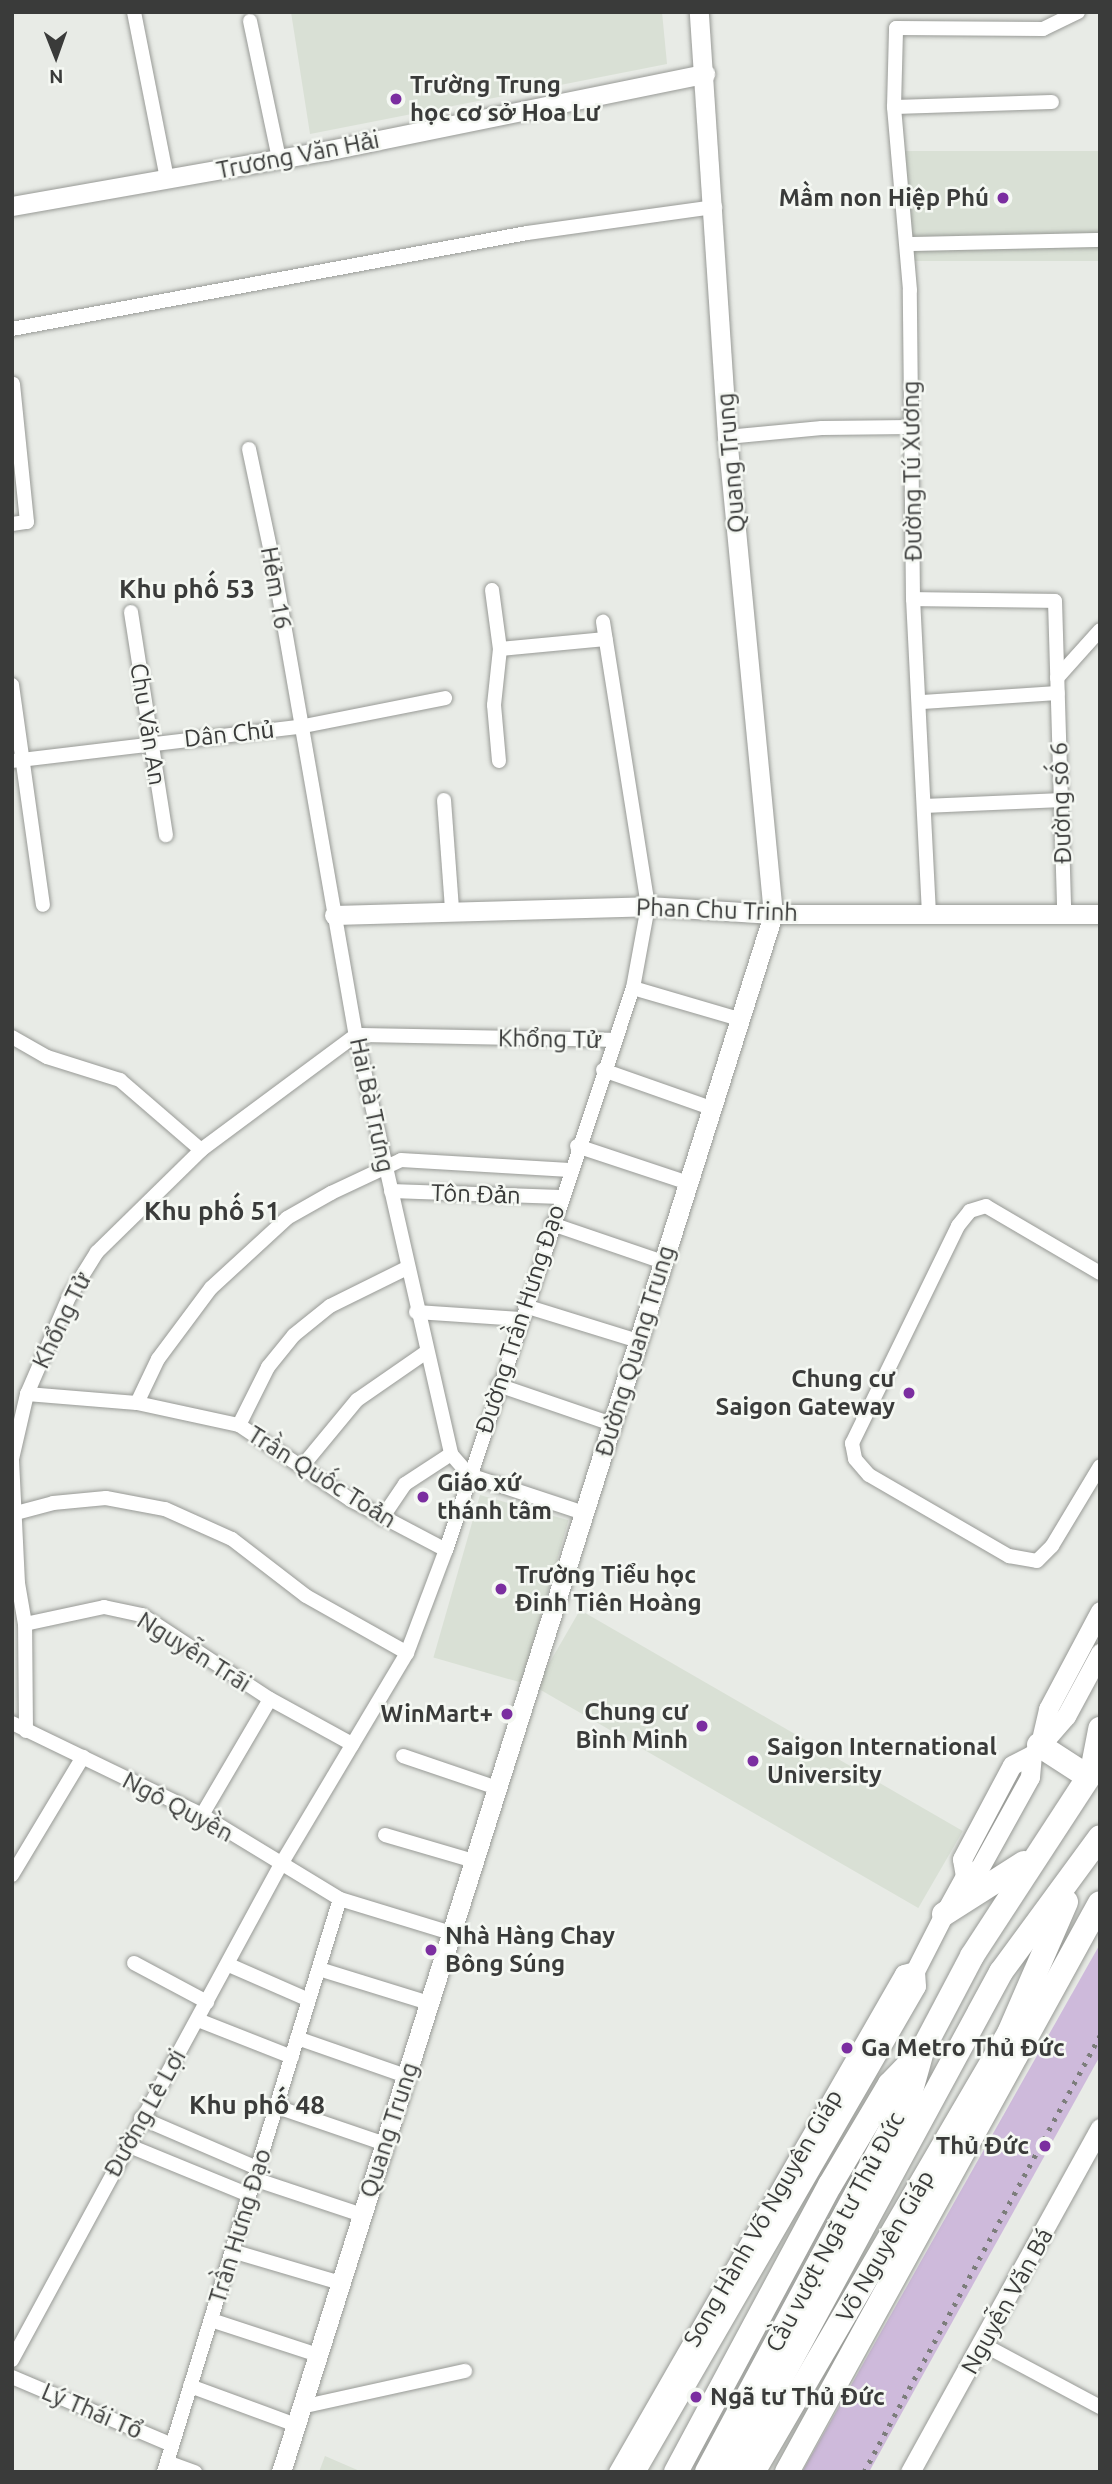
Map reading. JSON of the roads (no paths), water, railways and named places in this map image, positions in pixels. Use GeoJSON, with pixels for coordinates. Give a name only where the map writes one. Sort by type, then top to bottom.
{"type":"FeatureCollection","features":[{"type":"Feature","properties":{"kind":"highway"},"geometry":{"type":"LineString","coordinates":[[676,2472],[830,2185],[890,2084],[921,2058],[972,1956],[1033,1856],[1093,1767],[1100,1730]]}},
{"type":"Feature","properties":{"kind":"highway"},"geometry":{"type":"LineString","coordinates":[[1036,1750],[1093,1767]]}},
{"type":"Feature","properties":{"kind":"highway","name":"Võ Nguyên Giáp"},"geometry":{"type":"LineString","coordinates":[[944,2076],[1001,1972],[1082,1866],[1100,1837]]}},
{"type":"Feature","properties":{"kind":"highway"},"geometry":{"type":"LineString","coordinates":[[944,1914],[1033,1856]]}},
{"type":"Feature","properties":{"kind":"highway","name":"Võ Nguyên Giáp"},"geometry":{"type":"LineString","coordinates":[[753,2472],[1009,2033],[1082,1866]]}},
{"type":"Feature","properties":{"kind":"highway","name":"Võ Nguyên Giáp"},"geometry":{"type":"LineString","coordinates":[[787,2472],[1100,1903]]}},
{"type":"Feature","properties":{"kind":"highway","name":"Cầu vượt Ngã tư Thủ Đức"},"geometry":{"type":"LineString","coordinates":[[707,2472],[910,2094],[921,2058]]}},
{"type":"Feature","properties":{"kind":"highway","name":"Cầu vượt Ngã tư Thủ Đức"},"geometry":{"type":"LineString","coordinates":[[730,2472],[944,2076]]}},
{"type":"Feature","properties":{"kind":"street"},"geometry":{"type":"LineString","coordinates":[[134,12],[167,179]]}},
{"type":"Feature","properties":{"kind":"street","name":"Quang Trung"},"geometry":{"type":"LineString","coordinates":[[699,12],[715,207],[727,437],[773,914]]}},
{"type":"Feature","properties":{"kind":"street","name":"Đường Tú Xương"},"geometry":{"type":"LineString","coordinates":[[929,914],[922,702],[913,599],[908,244],[894,107],[896,28],[1043,29],[1078,12]]}},
{"type":"Feature","properties":{"kind":"street"},"geometry":{"type":"LineString","coordinates":[[250,21],[279,159]]}},
{"type":"Feature","properties":{"kind":"street","name":"Trương Văn Hải"},"geometry":{"type":"LineString","coordinates":[[12,206],[279,159],[705,75]]}},
{"type":"Feature","properties":{"kind":"street"},"geometry":{"type":"LineString","coordinates":[[894,107],[1052,103]]}},
{"type":"Feature","properties":{"kind":"street"},"geometry":{"type":"LineString","coordinates":[[12,329],[514,236],[715,207]]}},
{"type":"Feature","properties":{"kind":"street"},"geometry":{"type":"LineString","coordinates":[[908,244],[1100,240]]}},
{"type":"Feature","properties":{"kind":"street"},"geometry":{"type":"LineString","coordinates":[[12,524],[26,523],[13,384]]}},
{"type":"Feature","properties":{"kind":"street"},"geometry":{"type":"LineString","coordinates":[[727,437],[822,428],[911,427]]}},
{"type":"Feature","properties":{"kind":"street","name":"Hẻm 16"},"geometry":{"type":"LineString","coordinates":[[248,449],[274,567],[299,727]]}},
{"type":"Feature","properties":{"kind":"street"},"geometry":{"type":"LineString","coordinates":[[492,590],[500,649],[494,705],[499,761]]}},
{"type":"Feature","properties":{"kind":"street","name":"Đường số 6"},"geometry":{"type":"LineString","coordinates":[[913,599],[1055,601],[1064,914]]}},
{"type":"Feature","properties":{"kind":"street","name":"Chu Văn An"},"geometry":{"type":"LineString","coordinates":[[131,612],[166,835]]}},
{"type":"Feature","properties":{"kind":"street","name":"Đường Trần Hưng Đạo"},"geometry":{"type":"LineString","coordinates":[[280,1866],[407,1653],[446,1550],[498,1385],[633,988],[648,906],[603,622]]}},
{"type":"Feature","properties":{"kind":"street"},"geometry":{"type":"LineString","coordinates":[[922,702],[1058,686],[1100,629]]}},
{"type":"Feature","properties":{"kind":"street"},"geometry":{"type":"LineString","coordinates":[[500,649],[606,639]]}},
{"type":"Feature","properties":{"kind":"street"},"geometry":{"type":"LineString","coordinates":[[12,685],[18,762],[43,905]]}},
{"type":"Feature","properties":{"kind":"street","name":"Dân Chủ"},"geometry":{"type":"LineString","coordinates":[[18,762],[150,743],[299,727],[445,698]]}},
{"type":"Feature","properties":{"kind":"street","name":"Hai Bà Trưng"},"geometry":{"type":"LineString","coordinates":[[299,727],[356,1035],[425,1353],[451,1454],[469,1475]]}},
{"type":"Feature","properties":{"kind":"street"},"geometry":{"type":"LineString","coordinates":[[444,800],[452,910]]}},
{"type":"Feature","properties":{"kind":"street"},"geometry":{"type":"LineString","coordinates":[[925,806],[1061,800]]}},
{"type":"Feature","properties":{"kind":"street","name":"Phan Chu Trinh"},"geometry":{"type":"LineString","coordinates":[[334,915],[648,906],[773,914],[1100,914]]}},
{"type":"Feature","properties":{"kind":"street","name":"Đường Quang Trung"},"geometry":{"type":"LineString","coordinates":[[497,1788],[773,914]]}},
{"type":"Feature","properties":{"kind":"street"},"geometry":{"type":"LineString","coordinates":[[633,988],[739,1019]]}},
{"type":"Feature","properties":{"kind":"street","name":"Khổng Tử"},"geometry":{"type":"LineString","coordinates":[[26,1731],[12,1459],[27,1394],[69,1297],[97,1252],[201,1150],[356,1035],[614,1040]]}},
{"type":"Feature","properties":{"kind":"street"},"geometry":{"type":"LineString","coordinates":[[12,1037],[47,1057],[120,1080],[201,1150]]}},
{"type":"Feature","properties":{"kind":"street"},"geometry":{"type":"LineString","coordinates":[[603,1070],[711,1108]]}},
{"type":"Feature","properties":{"kind":"street"},"geometry":{"type":"LineString","coordinates":[[578,1146],[688,1184]]}},
{"type":"Feature","properties":{"kind":"street"},"geometry":{"type":"LineString","coordinates":[[137,1403],[158,1359],[183,1323],[248,1251],[287,1218],[401,1160],[570,1170]]}},
{"type":"Feature","properties":{"kind":"street","name":"Tôn Đản"},"geometry":{"type":"LineString","coordinates":[[391,1191],[561,1197]]}},
{"type":"Feature","properties":{"kind":"street"},"geometry":{"type":"LineString","coordinates":[[1100,1273],[986,1206],[970,1211],[958,1226],[852,1443],[855,1459],[869,1475],[1009,1556],[1037,1561],[1052,1546],[1100,1466]]}},
{"type":"Feature","properties":{"kind":"street"},"geometry":{"type":"LineString","coordinates":[[552,1224],[663,1262]]}},
{"type":"Feature","properties":{"kind":"street"},"geometry":{"type":"LineString","coordinates":[[239,1425],[268,1367],[294,1335],[330,1306],[407,1268]]}},
{"type":"Feature","properties":{"kind":"street"},"geometry":{"type":"LineString","coordinates":[[416,1312],[523,1312],[638,1341]]}},
{"type":"Feature","properties":{"kind":"street"},"geometry":{"type":"LineString","coordinates":[[304,1464],[357,1400],[425,1353]]}},
{"type":"Feature","properties":{"kind":"street"},"geometry":{"type":"LineString","coordinates":[[498,1385],[612,1424]]}},
{"type":"Feature","properties":{"kind":"street","name":"Trần Quốc Toản"},"geometry":{"type":"LineString","coordinates":[[27,1394],[137,1403],[239,1425],[304,1464],[382,1518],[446,1550]]}},
{"type":"Feature","properties":{"kind":"street"},"geometry":{"type":"LineString","coordinates":[[382,1518],[405,1484],[451,1454]]}},
{"type":"Feature","properties":{"kind":"street"},"geometry":{"type":"LineString","coordinates":[[469,1475],[584,1513]]}},
{"type":"Feature","properties":{"kind":"street"},"geometry":{"type":"LineString","coordinates":[[16,1513],[53,1503],[106,1498],[165,1509],[232,1539],[306,1596],[407,1653]]}},
{"type":"Feature","properties":{"kind":"street","name":"Nguyễn Trãi"},"geometry":{"type":"LineString","coordinates":[[19,1615],[104,1607],[142,1615],[270,1699],[352,1744]]}},
{"type":"Feature","properties":{"kind":"street"},"geometry":{"type":"LineString","coordinates":[[1036,1750],[1048,1709],[1100,1611]]}},
{"type":"Feature","properties":{"kind":"street","name":"Song Hành Võ Nguyên Giáp"},"geometry":{"type":"LineString","coordinates":[[635,2472],[916,1986],[915,1971],[965,1876],[962,1859],[1012,1765],[1036,1750],[1066,1716],[1100,1653]]}},
{"type":"Feature","properties":{"kind":"street"},"geometry":{"type":"LineString","coordinates":[[202,1815],[270,1699]]}},
{"type":"Feature","properties":{"kind":"street","name":"Ngô Quyền"},"geometry":{"type":"LineString","coordinates":[[12,1723],[202,1815],[280,1866],[340,1899],[451,1933]]}},
{"type":"Feature","properties":{"kind":"street"},"geometry":{"type":"LineString","coordinates":[[403,1756],[497,1788]]}},
{"type":"Feature","properties":{"kind":"street"},"geometry":{"type":"LineString","coordinates":[[12,1875],[83,1757]]}},
{"type":"Feature","properties":{"kind":"street","name":"Quang Trung"},"geometry":{"type":"LineString","coordinates":[[281,2472],[497,1788]]}},
{"type":"Feature","properties":{"kind":"street"},"geometry":{"type":"LineString","coordinates":[[385,1835],[474,1861]]}},
{"type":"Feature","properties":{"kind":"street","name":"Đường Lê Lợi"},"geometry":{"type":"LineString","coordinates":[[12,2360],[141,2118],[229,1965],[280,1866]]}},
{"type":"Feature","properties":{"kind":"street","name":"Trần Hưng Đạo"},"geometry":{"type":"LineString","coordinates":[[165,2467],[340,1899]]}},
{"type":"Feature","properties":{"kind":"street"},"geometry":{"type":"LineString","coordinates":[[134,1963],[207,2003]]}},
{"type":"Feature","properties":{"kind":"street"},"geometry":{"type":"LineString","coordinates":[[229,1965],[309,2000]]}},
{"type":"Feature","properties":{"kind":"street"},"geometry":{"type":"LineString","coordinates":[[319,1969],[429,2003]]}},
{"type":"Feature","properties":{"kind":"street","name":"Song Hành Võ Nguyên Giáp"},"geometry":{"type":"LineString","coordinates":[[618,2472],[904,1974],[915,1971]]}},
{"type":"Feature","properties":{"kind":"street"},"geometry":{"type":"LineString","coordinates":[[198,2020],[292,2057]]}},
{"type":"Feature","properties":{"kind":"street"},"geometry":{"type":"LineString","coordinates":[[297,2038],[406,2076]]}},
{"type":"Feature","properties":{"kind":"street"},"geometry":{"type":"LineString","coordinates":[[277,2107],[385,2144]]}},
{"type":"Feature","properties":{"kind":"street"},"geometry":{"type":"LineString","coordinates":[[141,2118],[256,2173],[362,2215]]}},
{"type":"Feature","properties":{"kind":"street","name":"Nguyễn Văn Bá"},"geometry":{"type":"LineString","coordinates":[[910,2472],[984,2345],[1100,2128]]}},
{"type":"Feature","properties":{"kind":"street"},"geometry":{"type":"LineString","coordinates":[[127,2145],[249,2196]]}},
{"type":"Feature","properties":{"kind":"street"},"geometry":{"type":"LineString","coordinates":[[232,2251],[341,2283]]}},
{"type":"Feature","properties":{"kind":"street"},"geometry":{"type":"LineString","coordinates":[[211,2320],[318,2355]]}},
{"type":"Feature","properties":{"kind":"street"},"geometry":{"type":"LineString","coordinates":[[984,2345],[1100,2407]]}},
{"type":"Feature","properties":{"kind":"street"},"geometry":{"type":"LineString","coordinates":[[190,2386],[299,2416],[464,2371]]}},
{"type":"Feature","properties":{"kind":"street","name":"Lý Thái Tổ"},"geometry":{"type":"LineString","coordinates":[[12,2377],[172,2445]]}},
{"type":"Feature","properties":{"kind":"street"},"geometry":{"type":"LineString","coordinates":[[165,2467],[195,2472]]}},
{"type":"Feature","properties":{"kind":"railway"},"geometry":{"type":"LineString","coordinates":[[864,2472],[1100,2036]]}},
{"type":"Feature","properties":{"kind":"place","name":"Trường Trung học cơ sở Hoa Lư"},"geometry":{"type":"Point","coordinates":[396,99]}},
{"type":"Feature","properties":{"kind":"place","name":"Mầm non Hiệp Phú"},"geometry":{"type":"Point","coordinates":[1003,198]}},
{"type":"Feature","properties":{"kind":"place","name":"Chung cư Saigon Gateway"},"geometry":{"type":"Point","coordinates":[909,1393]}},
{"type":"Feature","properties":{"kind":"place","name":"Giáo xứ thánh tâm"},"geometry":{"type":"Point","coordinates":[423,1497]}},
{"type":"Feature","properties":{"kind":"place","name":"Trường Tiểu học Đinh Tiên Hoàng"},"geometry":{"type":"Point","coordinates":[501,1589]}},
{"type":"Feature","properties":{"kind":"place","name":"WinMart+"},"geometry":{"type":"Point","coordinates":[507,1714]}},
{"type":"Feature","properties":{"kind":"place","name":"Chung cư Bình Minh"},"geometry":{"type":"Point","coordinates":[702,1726]}},
{"type":"Feature","properties":{"kind":"place","name":"Saigon International University"},"geometry":{"type":"Point","coordinates":[753,1761]}},
{"type":"Feature","properties":{"kind":"place","name":"Nhà Hàng Chay Bông Súng"},"geometry":{"type":"Point","coordinates":[431,1950]}},
{"type":"Feature","properties":{"kind":"place","name":"Ga Metro Thủ Đức"},"geometry":{"type":"Point","coordinates":[847,2048]}},
{"type":"Feature","properties":{"kind":"place","name":"Thủ Đức"},"geometry":{"type":"Point","coordinates":[1045,2146]}},
{"type":"Feature","properties":{"kind":"place","name":"Ngã tư Thủ Đức"},"geometry":{"type":"Point","coordinates":[696,2397]}},
{"type":"Feature","properties":{"kind":"district","name":"Khu phố 53"},"geometry":{"type":"Point","coordinates":[187,589]}},
{"type":"Feature","properties":{"kind":"district","name":"Khu phố 51"},"geometry":{"type":"Point","coordinates":[212,1211]}},
{"type":"Feature","properties":{"kind":"district","name":"Khu phố 48"},"geometry":{"type":"Point","coordinates":[257,2105]}}]}
